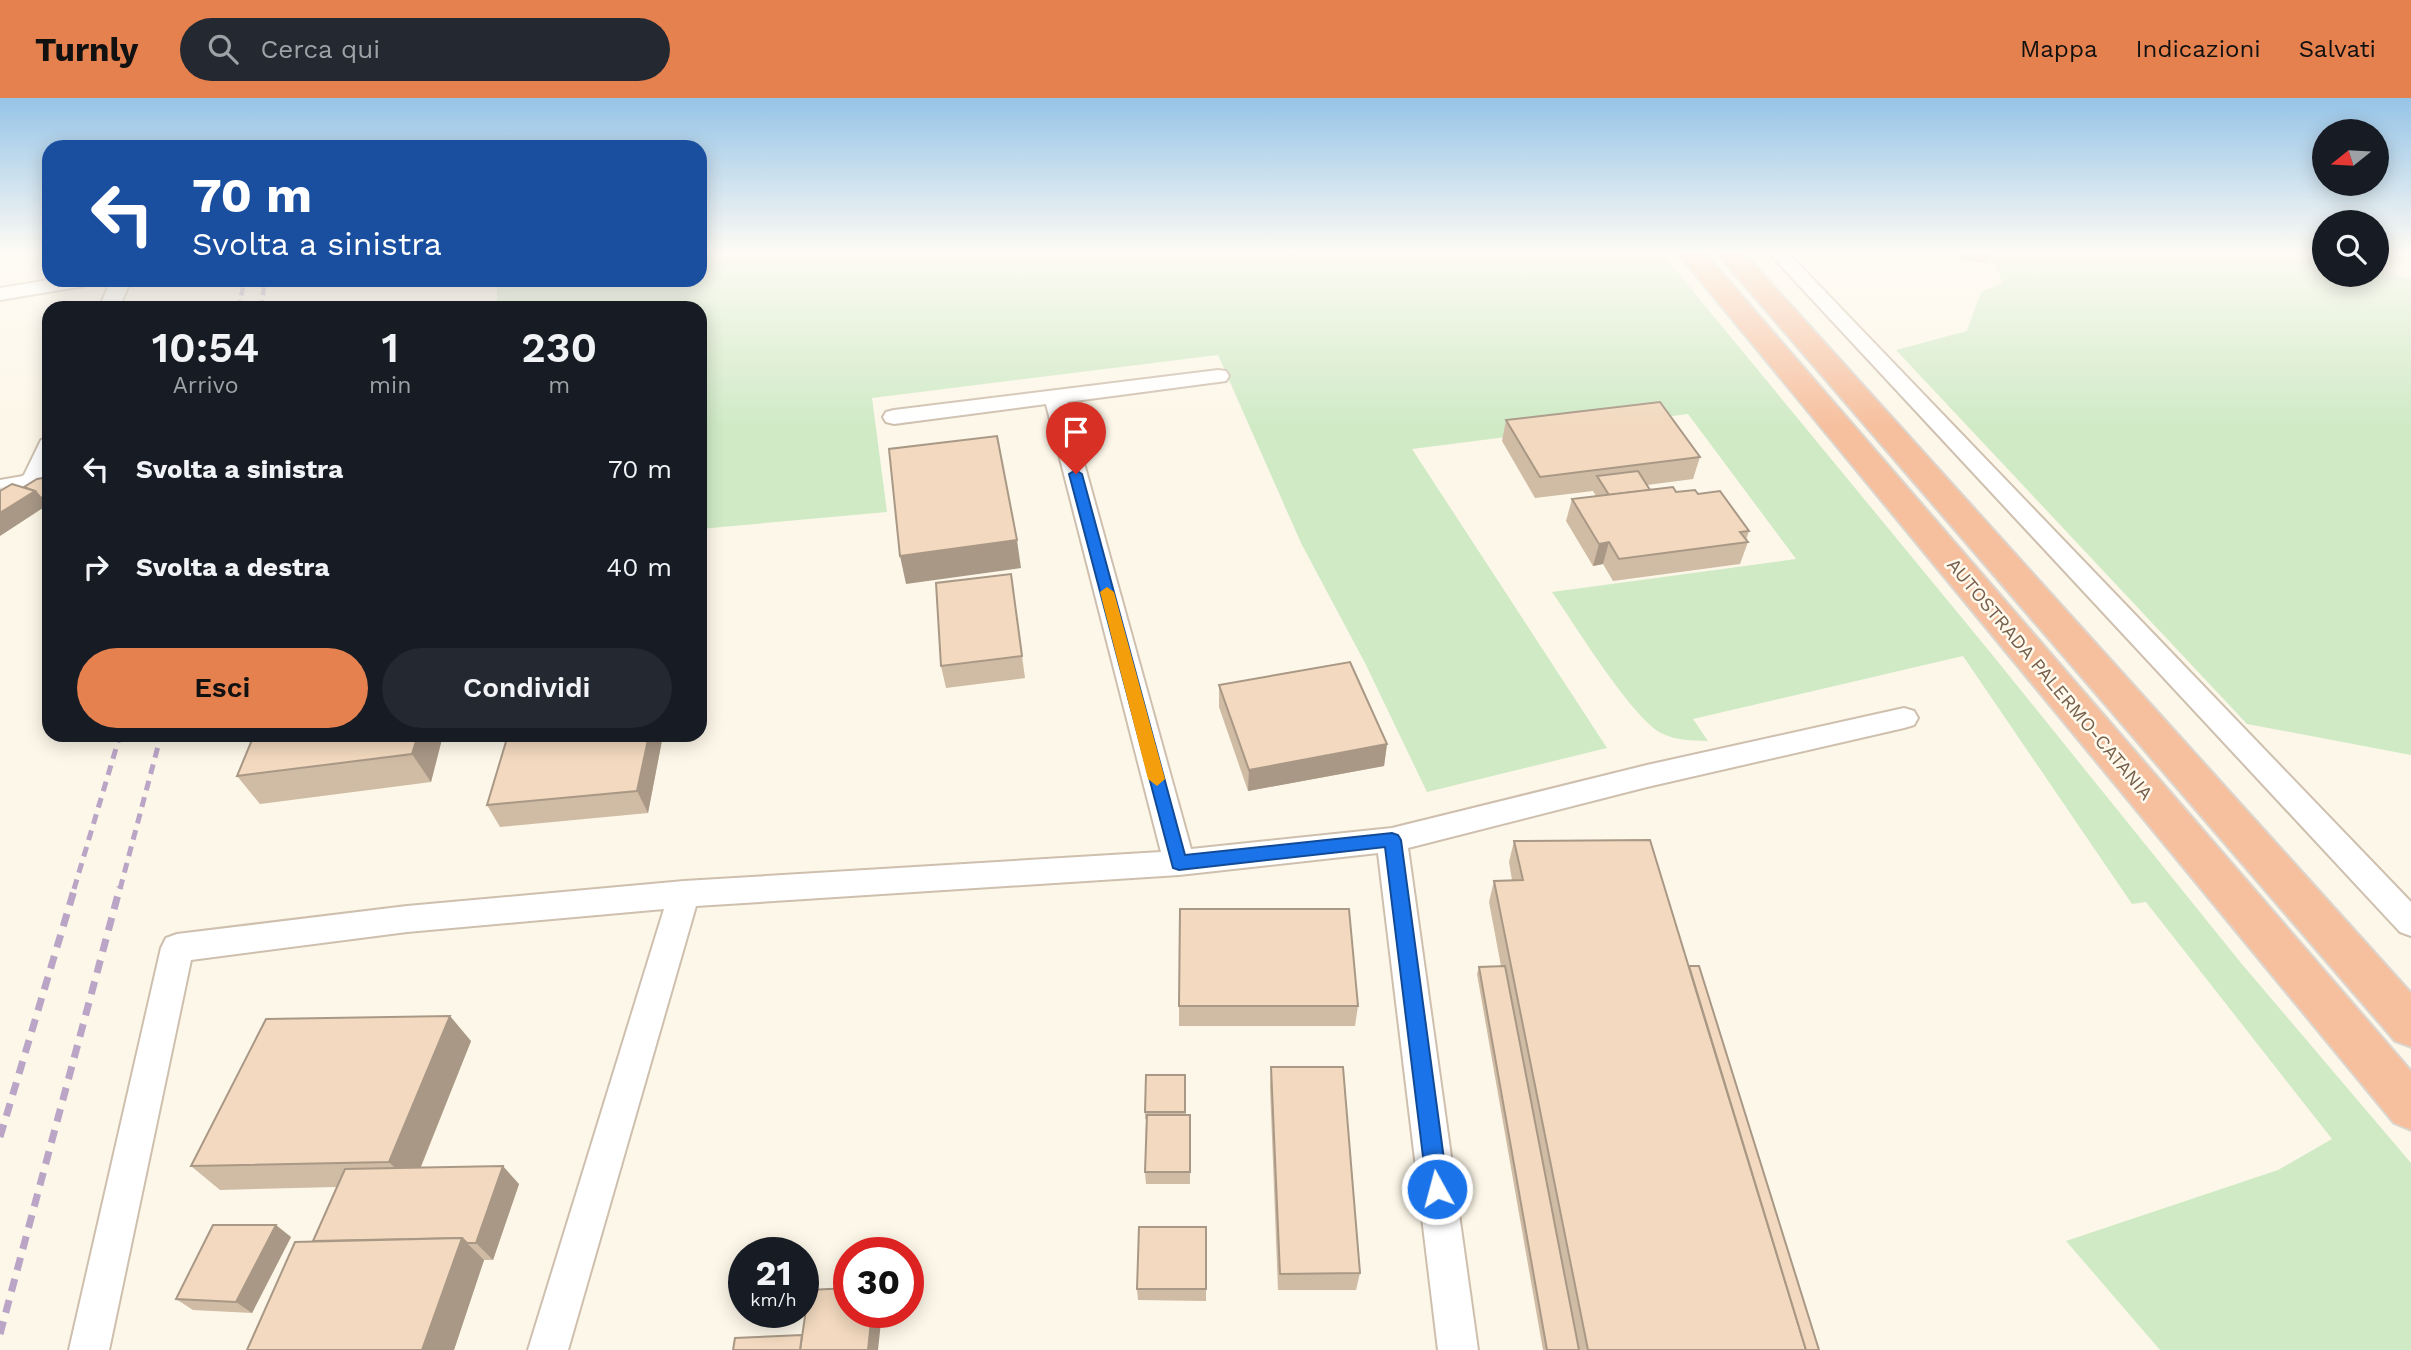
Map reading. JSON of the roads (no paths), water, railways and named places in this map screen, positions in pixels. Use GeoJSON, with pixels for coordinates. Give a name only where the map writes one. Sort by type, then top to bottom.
{"type":"FeatureCollection","features":[{"type":"Feature","properties":{"kind":"highway","name":"AUTOSTRADA PALERMO-CATANIA"},"geometry":{"type":"LineString","coordinates":[[1738,309],[2411,1107]]}},
{"type":"Feature","properties":{"kind":"highway","name":"AUTOSTRADA PALERMO-CATANIA"},"geometry":{"type":"LineString","coordinates":[[1779,309],[2411,1026]]}},
{"type":"Feature","properties":{"kind":"street"},"geometry":{"type":"LineString","coordinates":[[1831,309],[2411,923]]}},
{"type":"Feature","properties":{"kind":"street"},"geometry":{"type":"LineString","coordinates":[[894,417],[1218,376]]}},
{"type":"Feature","properties":{"kind":"street"},"geometry":{"type":"LineString","coordinates":[[1055,397],[1179,863]]}},
{"type":"Feature","properties":{"kind":"street"},"geometry":{"type":"LineString","coordinates":[[0,499],[34,478],[42,460]]}},
{"type":"Feature","properties":{"kind":"street"},"geometry":{"type":"LineString","coordinates":[[89,1350],[177,948],[407,919],[684,894],[1179,863],[1392,840],[1647,776],[1904,718]]}},
{"type":"Feature","properties":{"kind":"street"},"geometry":{"type":"LineString","coordinates":[[1392,840],[1458,1350]]}},
{"type":"Feature","properties":{"kind":"street"},"geometry":{"type":"LineString","coordinates":[[548,1350],[684,894]]}},
{"type":"Feature","properties":{"kind":"lane"},"geometry":{"type":"LineString","coordinates":[[0,484],[34,478]]}},
{"type":"Feature","properties":{"kind":"railway"},"geometry":{"type":"LineString","coordinates":[[74,889],[118,742]]}},
{"type":"Feature","properties":{"kind":"railway"},"geometry":{"type":"LineString","coordinates":[[120,889],[159,742]]}},
{"type":"Feature","properties":{"kind":"railway"},"geometry":{"type":"LineString","coordinates":[[0,1137],[75,887]]}},
{"type":"Feature","properties":{"kind":"railway"},"geometry":{"type":"LineString","coordinates":[[0,1334],[120,887]]}}]}
